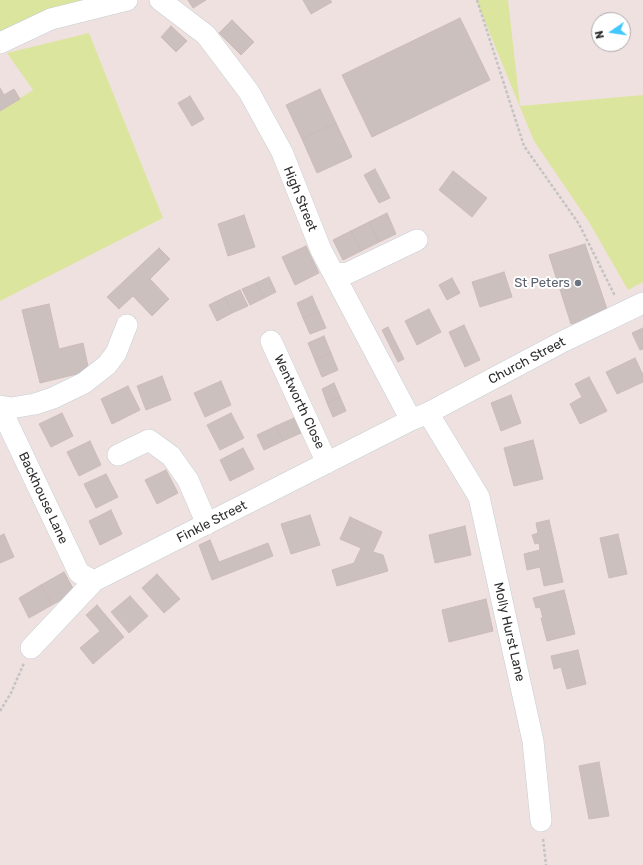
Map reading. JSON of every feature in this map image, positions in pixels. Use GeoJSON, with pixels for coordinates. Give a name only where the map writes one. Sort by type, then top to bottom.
{"type":"FeatureCollection","features":[{"type":"Feature","properties":{"kind":"street"},"geometry":{"type":"LineString","coordinates":[[0,43],[50,19],[127,0]]}},
{"type":"Feature","properties":{"kind":"street","name":"High Street"},"geometry":{"type":"LineString","coordinates":[[160,0],[206,35],[248,92],[282,152],[321,250],[419,417]]}},
{"type":"Feature","properties":{"kind":"street"},"geometry":{"type":"LineString","coordinates":[[334,274],[348,272],[417,240]]}},
{"type":"Feature","properties":{"kind":"street","name":"Church Street"},"geometry":{"type":"LineString","coordinates":[[419,417],[564,341],[643,303]]}},
{"type":"Feature","properties":{"kind":"street"},"geometry":{"type":"LineString","coordinates":[[0,406],[10,408],[35,404],[53,398],[84,383],[107,365],[116,353],[127,326]]}},
{"type":"Feature","properties":{"kind":"street","name":"Wentworth Close"},"geometry":{"type":"LineString","coordinates":[[271,341],[327,463]]}},
{"type":"Feature","properties":{"kind":"street","name":"Backhouse Lane"},"geometry":{"type":"LineString","coordinates":[[0,406],[78,573],[94,581]]}},
{"type":"Feature","properties":{"kind":"street","name":"Finkle Street"},"geometry":{"type":"LineString","coordinates":[[31,648],[94,581],[419,417]]}},
{"type":"Feature","properties":{"kind":"street","name":"Molly Hurst Lane"},"geometry":{"type":"LineString","coordinates":[[419,417],[478,497],[533,741],[541,820]]}},
{"type":"Feature","properties":{"kind":"street"},"geometry":{"type":"LineString","coordinates":[[118,455],[150,440],[170,456],[188,480],[207,524]]}},
{"type":"Feature","properties":{"kind":"path"},"geometry":{"type":"LineString","coordinates":[[476,0],[524,146],[579,224],[624,313]]}},
{"type":"Feature","properties":{"kind":"path"},"geometry":{"type":"LineString","coordinates":[[0,711],[11,692],[31,648]]}},
{"type":"Feature","properties":{"kind":"path"},"geometry":{"type":"LineString","coordinates":[[541,820],[546,865]]}},
{"type":"Feature","properties":{"kind":"green space"},"geometry":{"type":"Polygon","coordinates":[[[0,0],[127,0],[0,43],[0,0]]]}},
{"type":"Feature","properties":{"kind":"green space"},"geometry":{"type":"Polygon","coordinates":[[[476,0],[508,0],[520,106],[643,95],[643,282],[628,290],[589,222],[534,141],[476,0]]]}},
{"type":"Feature","properties":{"kind":"green space"},"geometry":{"type":"Polygon","coordinates":[[[89,33],[163,218],[0,301],[0,111],[33,90],[7,53],[89,33]]]}},
{"type":"Feature","properties":{"kind":"building"},"geometry":{"type":"Polygon","coordinates":[[[188,0],[206,0],[193,8],[188,0]]]}},
{"type":"Feature","properties":{"kind":"building"},"geometry":{"type":"Polygon","coordinates":[[[303,0],[330,0],[332,2],[311,14],[303,0]]]}},
{"type":"Feature","properties":{"kind":"building"},"geometry":{"type":"Polygon","coordinates":[[[460,18],[490,80],[372,137],[342,75],[460,18]]]}},
{"type":"Feature","properties":{"kind":"building"},"geometry":{"type":"Polygon","coordinates":[[[232,20],[254,42],[241,55],[219,33],[232,20]]]}},
{"type":"Feature","properties":{"kind":"building"},"geometry":{"type":"Polygon","coordinates":[[[171,26],[187,41],[176,52],[161,37],[171,26]]]}},
{"type":"Feature","properties":{"kind":"building"},"geometry":{"type":"Polygon","coordinates":[[[0,88],[4,95],[14,89],[20,99],[0,111],[0,88]]]}},
{"type":"Feature","properties":{"kind":"building"},"geometry":{"type":"Polygon","coordinates":[[[320,89],[336,123],[302,139],[286,105],[320,89]]]}},
{"type":"Feature","properties":{"kind":"building"},"geometry":{"type":"Polygon","coordinates":[[[190,96],[204,119],[192,126],[178,103],[190,96]]]}},
{"type":"Feature","properties":{"kind":"building"},"geometry":{"type":"Polygon","coordinates":[[[336,123],[352,157],[317,173],[302,139],[336,123]]]}},
{"type":"Feature","properties":{"kind":"building"},"geometry":{"type":"Polygon","coordinates":[[[375,169],[390,198],[379,203],[364,175],[375,169]]]}},
{"type":"Feature","properties":{"kind":"building"},"geometry":{"type":"Polygon","coordinates":[[[453,171],[487,198],[472,217],[439,190],[453,171]]]}},
{"type":"Feature","properties":{"kind":"building"},"geometry":{"type":"Polygon","coordinates":[[[387,213],[396,234],[379,242],[369,222],[387,213]]]}},
{"type":"Feature","properties":{"kind":"building"},"geometry":{"type":"Polygon","coordinates":[[[244,215],[255,247],[228,256],[218,224],[244,215]]]}},
{"type":"Feature","properties":{"kind":"building"},"geometry":{"type":"Polygon","coordinates":[[[369,222],[379,242],[361,251],[351,231],[369,222]]]}},
{"type":"Feature","properties":{"kind":"building"},"geometry":{"type":"Polygon","coordinates":[[[351,231],[361,251],[343,260],[333,240],[351,231]]]}},
{"type":"Feature","properties":{"kind":"building","name":"St Peters"},"geometry":{"type":"Polygon","coordinates":[[[585,244],[608,312],[571,324],[549,255],[585,244]]]}},
{"type":"Feature","properties":{"kind":"building"},"geometry":{"type":"Polygon","coordinates":[[[306,246],[319,273],[295,285],[282,257],[306,246]]]}},
{"type":"Feature","properties":{"kind":"building"},"geometry":{"type":"Polygon","coordinates":[[[159,248],[170,259],[150,279],[169,299],[152,316],[133,296],[119,309],[107,297],[159,248]]]}},
{"type":"Feature","properties":{"kind":"building"},"geometry":{"type":"Polygon","coordinates":[[[504,272],[512,297],[480,307],[472,282],[504,272]]]}},
{"type":"Feature","properties":{"kind":"building"},"geometry":{"type":"Polygon","coordinates":[[[269,277],[276,292],[264,298],[256,283],[269,277]]]}},
{"type":"Feature","properties":{"kind":"building"},"geometry":{"type":"Polygon","coordinates":[[[452,278],[460,293],[447,300],[439,285],[452,278]]]}},
{"type":"Feature","properties":{"kind":"building"},"geometry":{"type":"Polygon","coordinates":[[[256,283],[264,298],[250,305],[242,289],[256,283]]]}},
{"type":"Feature","properties":{"kind":"building"},"geometry":{"type":"Polygon","coordinates":[[[240,290],[248,306],[232,313],[225,297],[240,290]]]}},
{"type":"Feature","properties":{"kind":"building"},"geometry":{"type":"Polygon","coordinates":[[[312,296],[319,312],[303,318],[297,303],[312,296]]]}},
{"type":"Feature","properties":{"kind":"building"},"geometry":{"type":"Polygon","coordinates":[[[225,297],[232,313],[217,321],[209,305],[225,297]]]}},
{"type":"Feature","properties":{"kind":"building"},"geometry":{"type":"Polygon","coordinates":[[[49,304],[59,349],[83,343],[89,371],[40,383],[22,310],[49,304]]]}},
{"type":"Feature","properties":{"kind":"building"},"geometry":{"type":"Polygon","coordinates":[[[429,309],[441,332],[417,345],[405,321],[429,309]]]}},
{"type":"Feature","properties":{"kind":"building"},"geometry":{"type":"Polygon","coordinates":[[[319,312],[326,328],[310,334],[303,318],[319,312]]]}},
{"type":"Feature","properties":{"kind":"building"},"geometry":{"type":"Polygon","coordinates":[[[464,325],[480,360],[465,367],[449,332],[464,325]]]}},
{"type":"Feature","properties":{"kind":"building"},"geometry":{"type":"Polygon","coordinates":[[[388,327],[404,359],[398,362],[382,330],[388,327]]]}},
{"type":"Feature","properties":{"kind":"building"},"geometry":{"type":"Polygon","coordinates":[[[643,328],[643,349],[640,350],[632,333],[643,328]]]}},
{"type":"Feature","properties":{"kind":"building"},"geometry":{"type":"Polygon","coordinates":[[[324,336],[331,353],[315,360],[308,343],[324,336]]]}},
{"type":"Feature","properties":{"kind":"building"},"geometry":{"type":"Polygon","coordinates":[[[331,353],[338,370],[322,377],[315,360],[331,353]]]}},
{"type":"Feature","properties":{"kind":"building"},"geometry":{"type":"Polygon","coordinates":[[[635,358],[643,375],[643,382],[617,394],[606,372],[635,358]]]}},
{"type":"Feature","properties":{"kind":"building"},"geometry":{"type":"Polygon","coordinates":[[[162,376],[171,400],[146,410],[137,386],[162,376]]]}},
{"type":"Feature","properties":{"kind":"building"},"geometry":{"type":"Polygon","coordinates":[[[589,377],[607,411],[580,424],[570,404],[582,397],[575,384],[589,377]]]}},
{"type":"Feature","properties":{"kind":"building"},"geometry":{"type":"Polygon","coordinates":[[[221,381],[231,405],[205,417],[194,393],[221,381]]]}},
{"type":"Feature","properties":{"kind":"building"},"geometry":{"type":"Polygon","coordinates":[[[334,383],[340,397],[327,403],[322,389],[334,383]]]}},
{"type":"Feature","properties":{"kind":"building"},"geometry":{"type":"Polygon","coordinates":[[[128,386],[140,410],[112,424],[101,399],[128,386]]]}},
{"type":"Feature","properties":{"kind":"building"},"geometry":{"type":"Polygon","coordinates":[[[511,395],[521,423],[501,431],[491,403],[511,395]]]}},
{"type":"Feature","properties":{"kind":"building"},"geometry":{"type":"Polygon","coordinates":[[[340,397],[346,411],[333,417],[327,403],[340,397]]]}},
{"type":"Feature","properties":{"kind":"building"},"geometry":{"type":"Polygon","coordinates":[[[62,413],[73,436],[51,447],[39,424],[62,413]]]}},
{"type":"Feature","properties":{"kind":"building"},"geometry":{"type":"Polygon","coordinates":[[[231,413],[244,438],[220,450],[207,425],[231,413]]]}},
{"type":"Feature","properties":{"kind":"building"},"geometry":{"type":"Polygon","coordinates":[[[294,418],[301,433],[283,441],[276,426],[294,418]]]}},
{"type":"Feature","properties":{"kind":"building"},"geometry":{"type":"Polygon","coordinates":[[[276,426],[283,441],[264,450],[257,435],[276,426]]]}},
{"type":"Feature","properties":{"kind":"building"},"geometry":{"type":"Polygon","coordinates":[[[533,440],[543,479],[514,486],[504,448],[533,440]]]}},
{"type":"Feature","properties":{"kind":"building"},"geometry":{"type":"Polygon","coordinates":[[[90,441],[101,465],[79,476],[67,452],[90,441]]]}},
{"type":"Feature","properties":{"kind":"building"},"geometry":{"type":"Polygon","coordinates":[[[243,448],[254,469],[230,481],[220,460],[243,448]]]}},
{"type":"Feature","properties":{"kind":"building"},"geometry":{"type":"Polygon","coordinates":[[[166,470],[178,493],[157,504],[145,480],[166,470]]]}},
{"type":"Feature","properties":{"kind":"building"},"geometry":{"type":"Polygon","coordinates":[[[106,474],[118,497],[96,508],[84,484],[106,474]]]}},
{"type":"Feature","properties":{"kind":"building"},"geometry":{"type":"Polygon","coordinates":[[[111,510],[122,534],[100,545],[89,521],[111,510]]]}},
{"type":"Feature","properties":{"kind":"building"},"geometry":{"type":"Polygon","coordinates":[[[310,515],[320,545],[291,554],[281,524],[310,515]]]}},
{"type":"Feature","properties":{"kind":"building"},"geometry":{"type":"Polygon","coordinates":[[[350,517],[382,532],[373,552],[383,555],[388,571],[337,586],[332,570],[354,563],[361,548],[340,539],[350,517]]]}},
{"type":"Feature","properties":{"kind":"building"},"geometry":{"type":"Polygon","coordinates":[[[549,520],[563,582],[544,586],[540,567],[527,570],[524,554],[540,550],[539,543],[535,544],[532,535],[538,533],[536,523],[549,520]]]}},
{"type":"Feature","properties":{"kind":"building"},"geometry":{"type":"Polygon","coordinates":[[[465,526],[471,555],[435,563],[429,535],[465,526]]]}},
{"type":"Feature","properties":{"kind":"building"},"geometry":{"type":"Polygon","coordinates":[[[4,534],[14,557],[0,563],[0,536],[4,534]]]}},
{"type":"Feature","properties":{"kind":"building"},"geometry":{"type":"Polygon","coordinates":[[[618,534],[627,574],[609,578],[600,538],[618,534]]]}},
{"type":"Feature","properties":{"kind":"building"},"geometry":{"type":"Polygon","coordinates":[[[210,540],[219,562],[268,543],[273,556],[212,580],[199,545],[210,540]]]}},
{"type":"Feature","properties":{"kind":"building"},"geometry":{"type":"Polygon","coordinates":[[[64,572],[75,592],[52,605],[41,585],[64,572]]]}},
{"type":"Feature","properties":{"kind":"building"},"geometry":{"type":"Polygon","coordinates":[[[157,574],[180,599],[164,613],[142,588],[157,574]]]}},
{"type":"Feature","properties":{"kind":"building"},"geometry":{"type":"Polygon","coordinates":[[[41,585],[52,605],[29,618],[19,598],[41,585]]]}},
{"type":"Feature","properties":{"kind":"building"},"geometry":{"type":"Polygon","coordinates":[[[564,590],[575,634],[547,641],[541,618],[543,618],[540,607],[536,608],[533,598],[564,590]]]}},
{"type":"Feature","properties":{"kind":"building"},"geometry":{"type":"Polygon","coordinates":[[[130,596],[148,616],[129,633],[111,612],[130,596]]]}},
{"type":"Feature","properties":{"kind":"building"},"geometry":{"type":"Polygon","coordinates":[[[486,599],[493,631],[449,642],[442,610],[486,599]]]}},
{"type":"Feature","properties":{"kind":"building"},"geometry":{"type":"Polygon","coordinates":[[[97,605],[124,637],[93,664],[80,648],[100,631],[86,615],[97,605]]]}},
{"type":"Feature","properties":{"kind":"building"},"geometry":{"type":"Polygon","coordinates":[[[578,650],[586,684],[567,689],[561,667],[554,669],[551,656],[578,650]]]}},
{"type":"Feature","properties":{"kind":"building"},"geometry":{"type":"Polygon","coordinates":[[[599,762],[609,816],[589,819],[579,766],[599,762]]]}},
{"type":"Feature","properties":{"kind":"place","name":"St Peters"},"geometry":{"type":"Point","coordinates":[578,283]}}]}
